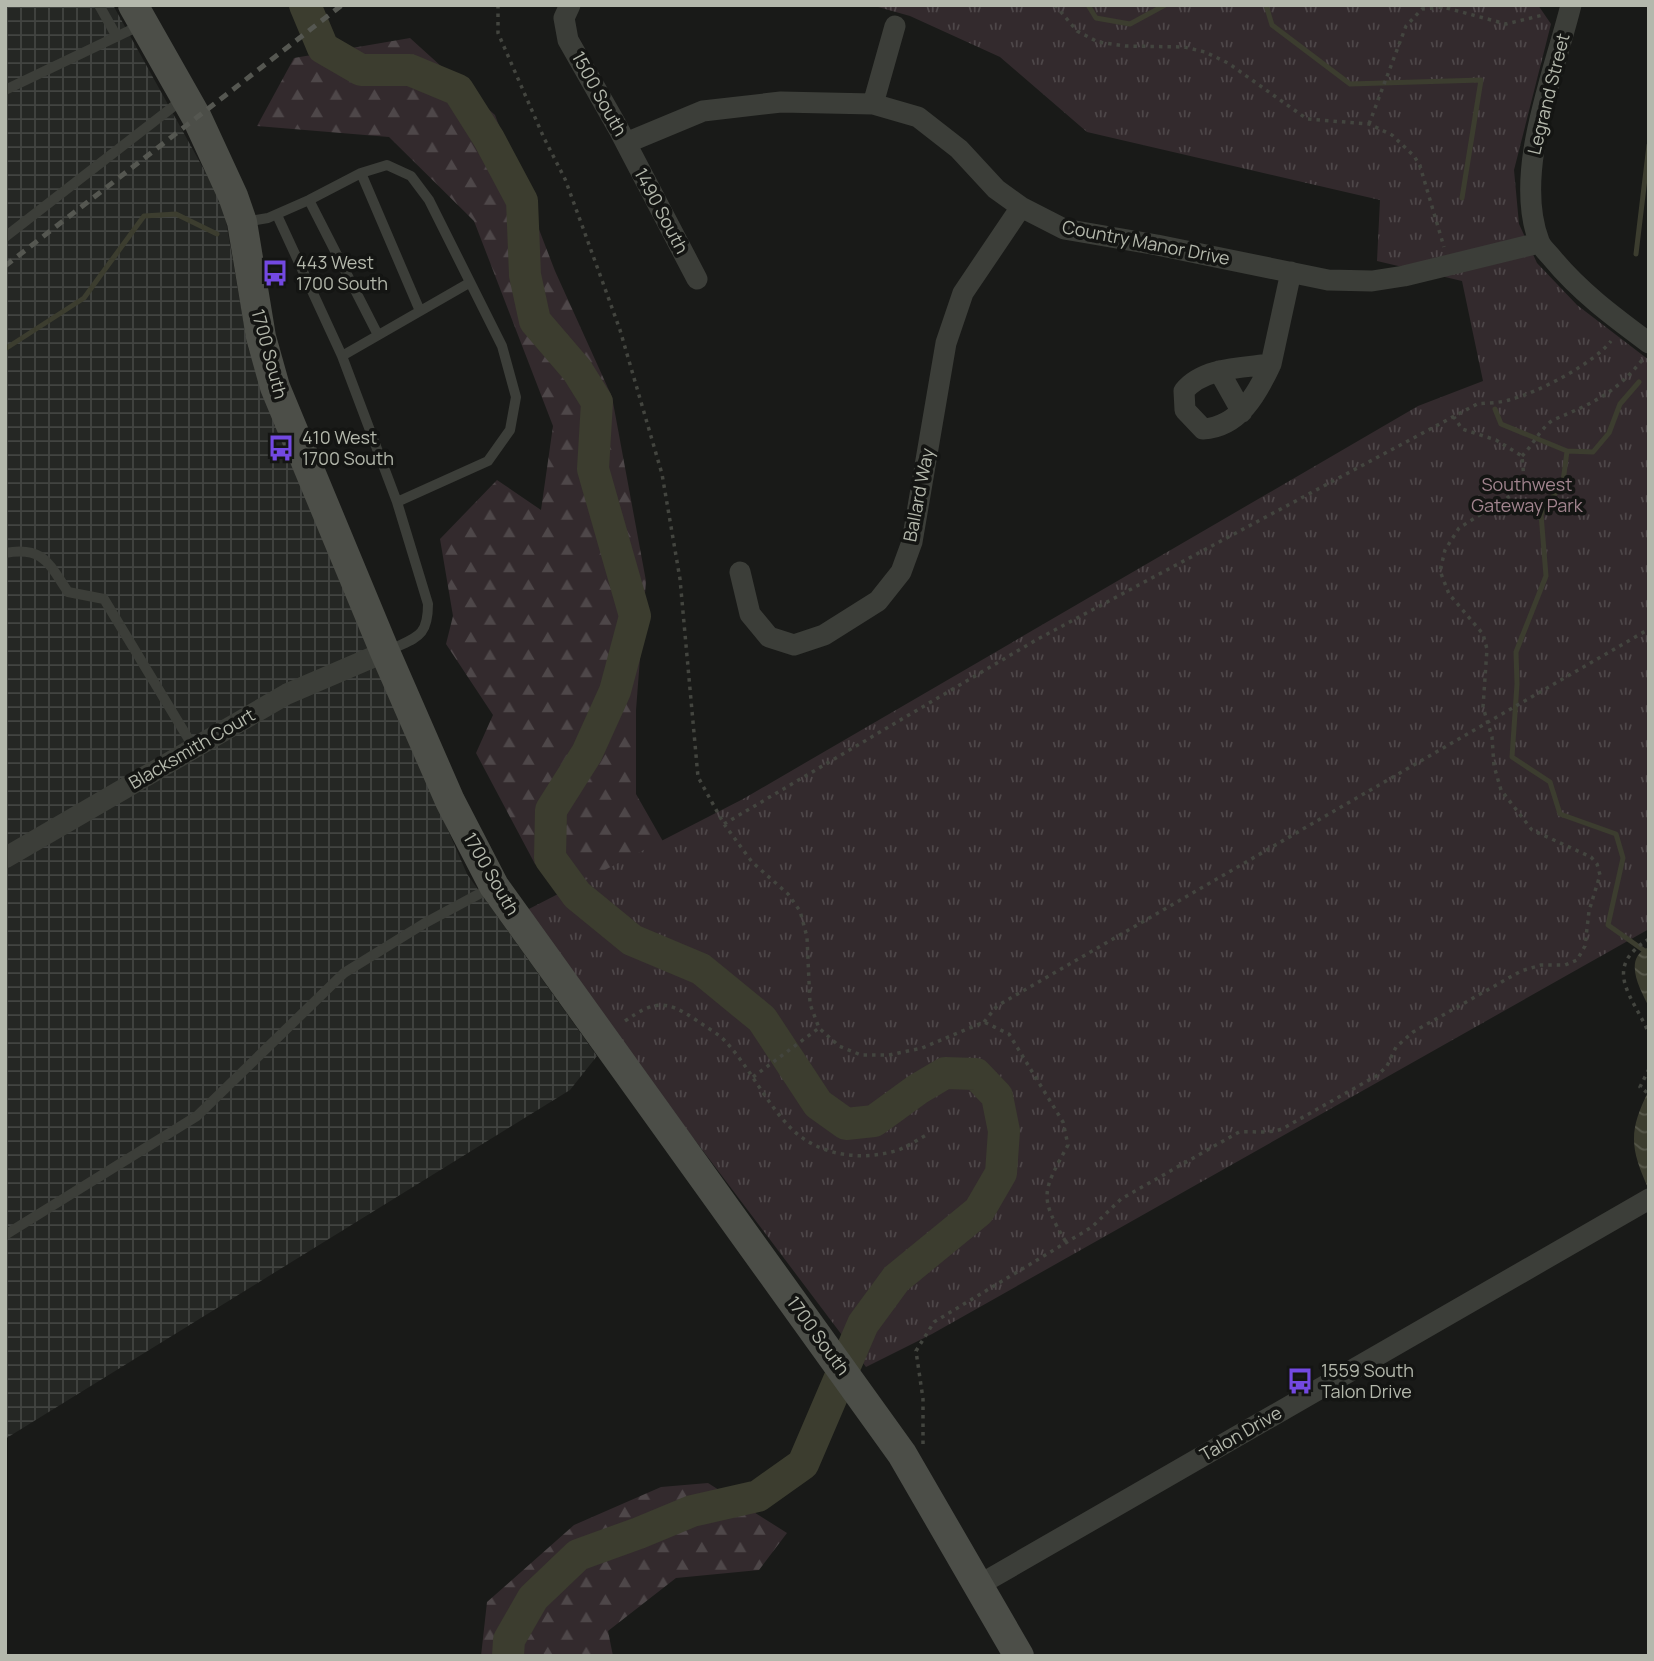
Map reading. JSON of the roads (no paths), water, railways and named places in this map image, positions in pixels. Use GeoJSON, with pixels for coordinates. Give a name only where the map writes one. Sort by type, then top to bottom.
{"type":"FeatureCollection","features":[{"type":"Feature","properties":{"kind":"street","name":"1500 South"},"geometry":{"type":"LineString","coordinates":[[570,5],[565,19],[568,40],[626,143]]}},
{"type":"Feature","properties":{"kind":"street","name":"Legrand Street"},"geometry":{"type":"LineString","coordinates":[[1539,243],[1530,195],[1532,151],[1571,5]]}},
{"type":"Feature","properties":{"kind":"street","name":"1700 South"},"geometry":{"type":"LineString","coordinates":[[138,15],[185,97],[233,196],[242,222],[261,337],[275,387],[450,801],[494,886],[804,1316],[913,1449],[979,1585],[1019,1656]]}},
{"type":"Feature","properties":{"kind":"street"},"geometry":{"type":"LineString","coordinates":[[873,104],[895,26]]}},
{"type":"Feature","properties":{"kind":"street","name":"Country Manor Drive"},"geometry":{"type":"LineString","coordinates":[[626,143],[703,111],[781,102],[873,104],[918,117],[959,149],[996,189],[1021,207],[1064,229],[1328,280],[1372,281],[1404,276],[1539,243]]}},
{"type":"Feature","properties":{"kind":"street","name":"1490 South"},"geometry":{"type":"LineString","coordinates":[[626,143],[697,279]]}},
{"type":"Feature","properties":{"kind":"street","name":"Ballard Way"},"geometry":{"type":"LineString","coordinates":[[740,572],[750,614],[769,637],[794,645],[824,635],[878,601],[901,572],[912,542],[946,343],[962,293],[1021,207]]}},
{"type":"Feature","properties":{"kind":"street"},"geometry":{"type":"LineString","coordinates":[[1539,243],[1570,279],[1606,312],[1649,343]]}},
{"type":"Feature","properties":{"kind":"street"},"geometry":{"type":"LineString","coordinates":[[1271,364],[1219,371],[1192,381],[1184,391],[1185,410],[1203,429],[1218,428],[1242,412],[1258,391],[1271,364],[1291,272]]}},
{"type":"Feature","properties":{"kind":"street"},"geometry":{"type":"LineString","coordinates":[[1219,371],[1242,412]]}},
{"type":"Feature","properties":{"kind":"street","name":"Blacksmith Court"},"geometry":{"type":"LineString","coordinates":[[5,858],[286,694],[385,652]]}},
{"type":"Feature","properties":{"kind":"street","name":"Talon Drive"},"geometry":{"type":"LineString","coordinates":[[979,1585],[1643,1203]]}},
{"type":"Feature","properties":{"kind":"lane"},"geometry":{"type":"LineString","coordinates":[[99,5],[117,37]]}},
{"type":"Feature","properties":{"kind":"lane"},"geometry":{"type":"LineString","coordinates":[[5,90],[117,37],[138,15]]}},
{"type":"Feature","properties":{"kind":"lane"},"geometry":{"type":"LineString","coordinates":[[5,237],[185,97]]}},
{"type":"Feature","properties":{"kind":"lane"},"geometry":{"type":"LineString","coordinates":[[242,222],[277,215],[361,173],[387,165],[411,176],[429,200],[502,346],[516,397],[509,430],[488,461],[397,502]]}},
{"type":"Feature","properties":{"kind":"lane"},"geometry":{"type":"LineString","coordinates":[[361,173],[420,311]]}},
{"type":"Feature","properties":{"kind":"lane"},"geometry":{"type":"LineString","coordinates":[[309,201],[378,335]]}},
{"type":"Feature","properties":{"kind":"lane"},"geometry":{"type":"LineString","coordinates":[[277,215],[342,356],[397,502],[428,604],[428,622],[422,634],[385,652]]}},
{"type":"Feature","properties":{"kind":"lane"},"geometry":{"type":"LineString","coordinates":[[342,356],[469,282]]}},
{"type":"Feature","properties":{"kind":"lane"},"geometry":{"type":"LineString","coordinates":[[5,553],[21,550],[45,558],[68,592],[104,599],[194,748]]}},
{"type":"Feature","properties":{"kind":"lane"},"geometry":{"type":"LineString","coordinates":[[5,1235],[197,1116],[344,973],[425,923],[494,886]]}},
{"type":"Feature","properties":{"kind":"water"},"geometry":{"type":"Polygon","coordinates":[[[1649,947],[1649,1007],[1638,983],[1635,966],[1636,958],[1649,947]]]}},
{"type":"Feature","properties":{"kind":"water"},"geometry":{"type":"Polygon","coordinates":[[[1649,1090],[1649,1190],[1638,1163],[1634,1140],[1637,1117],[1649,1090]]]}},
{"type":"Feature","properties":{"kind":"waterway"},"geometry":{"type":"LineString","coordinates":[[305,5],[323,48],[361,70],[410,70],[458,90],[489,139],[522,201],[525,275],[535,321],[577,370],[597,402],[593,469],[635,616],[615,691],[587,753],[551,810],[550,858],[577,895],[632,940],[701,969],[762,1019],[818,1104],[846,1124],[874,1121],[945,1073],[976,1074],[997,1096],[1004,1131],[1001,1173],[979,1211],[896,1279],[863,1324],[803,1464],[758,1496],[692,1511],[578,1555],[533,1598],[509,1640],[508,1656]]}},
{"type":"Feature","properties":{"kind":"waterway"},"geometry":{"type":"LineString","coordinates":[[1088,5],[1096,18],[1130,24],[1165,5]]}},
{"type":"Feature","properties":{"kind":"waterway"},"geometry":{"type":"LineString","coordinates":[[1266,5],[1272,25],[1350,84],[1481,80],[1462,198]]}},
{"type":"Feature","properties":{"kind":"waterway"},"geometry":{"type":"LineString","coordinates":[[1636,254],[1649,145]]}},
{"type":"Feature","properties":{"kind":"waterway"},"geometry":{"type":"LineString","coordinates":[[5,349],[84,298],[144,216],[176,214],[217,234]]}},
{"type":"Feature","properties":{"kind":"waterway"},"geometry":{"type":"LineString","coordinates":[[1639,382],[1620,404],[1609,433],[1593,452],[1567,451],[1563,482],[1541,514],[1546,576],[1516,652],[1517,684],[1512,757],[1550,782],[1560,814],[1616,834],[1623,858],[1608,925],[1649,954]]}},
{"type":"Feature","properties":{"kind":"waterway"},"geometry":{"type":"LineString","coordinates":[[1495,409],[1501,424],[1567,451]]}},
{"type":"Feature","properties":{"kind":"railway"},"geometry":{"type":"LineString","coordinates":[[5,266],[342,5]]}},
{"type":"Feature","properties":{"kind":"place","name":"443 West 1700 South"},"geometry":{"type":"Point","coordinates":[275,273]}},
{"type":"Feature","properties":{"kind":"place","name":"410 West 1700 South"},"geometry":{"type":"Point","coordinates":[281,448]}},
{"type":"Feature","properties":{"kind":"place","name":"1559 South Talon Drive"},"geometry":{"type":"Point","coordinates":[1300,1381]}},
{"type":"Feature","properties":{"kind":"park label","name":"Southwest Gateway Park"},"geometry":{"type":"Point","coordinates":[1527,495]}}]}
